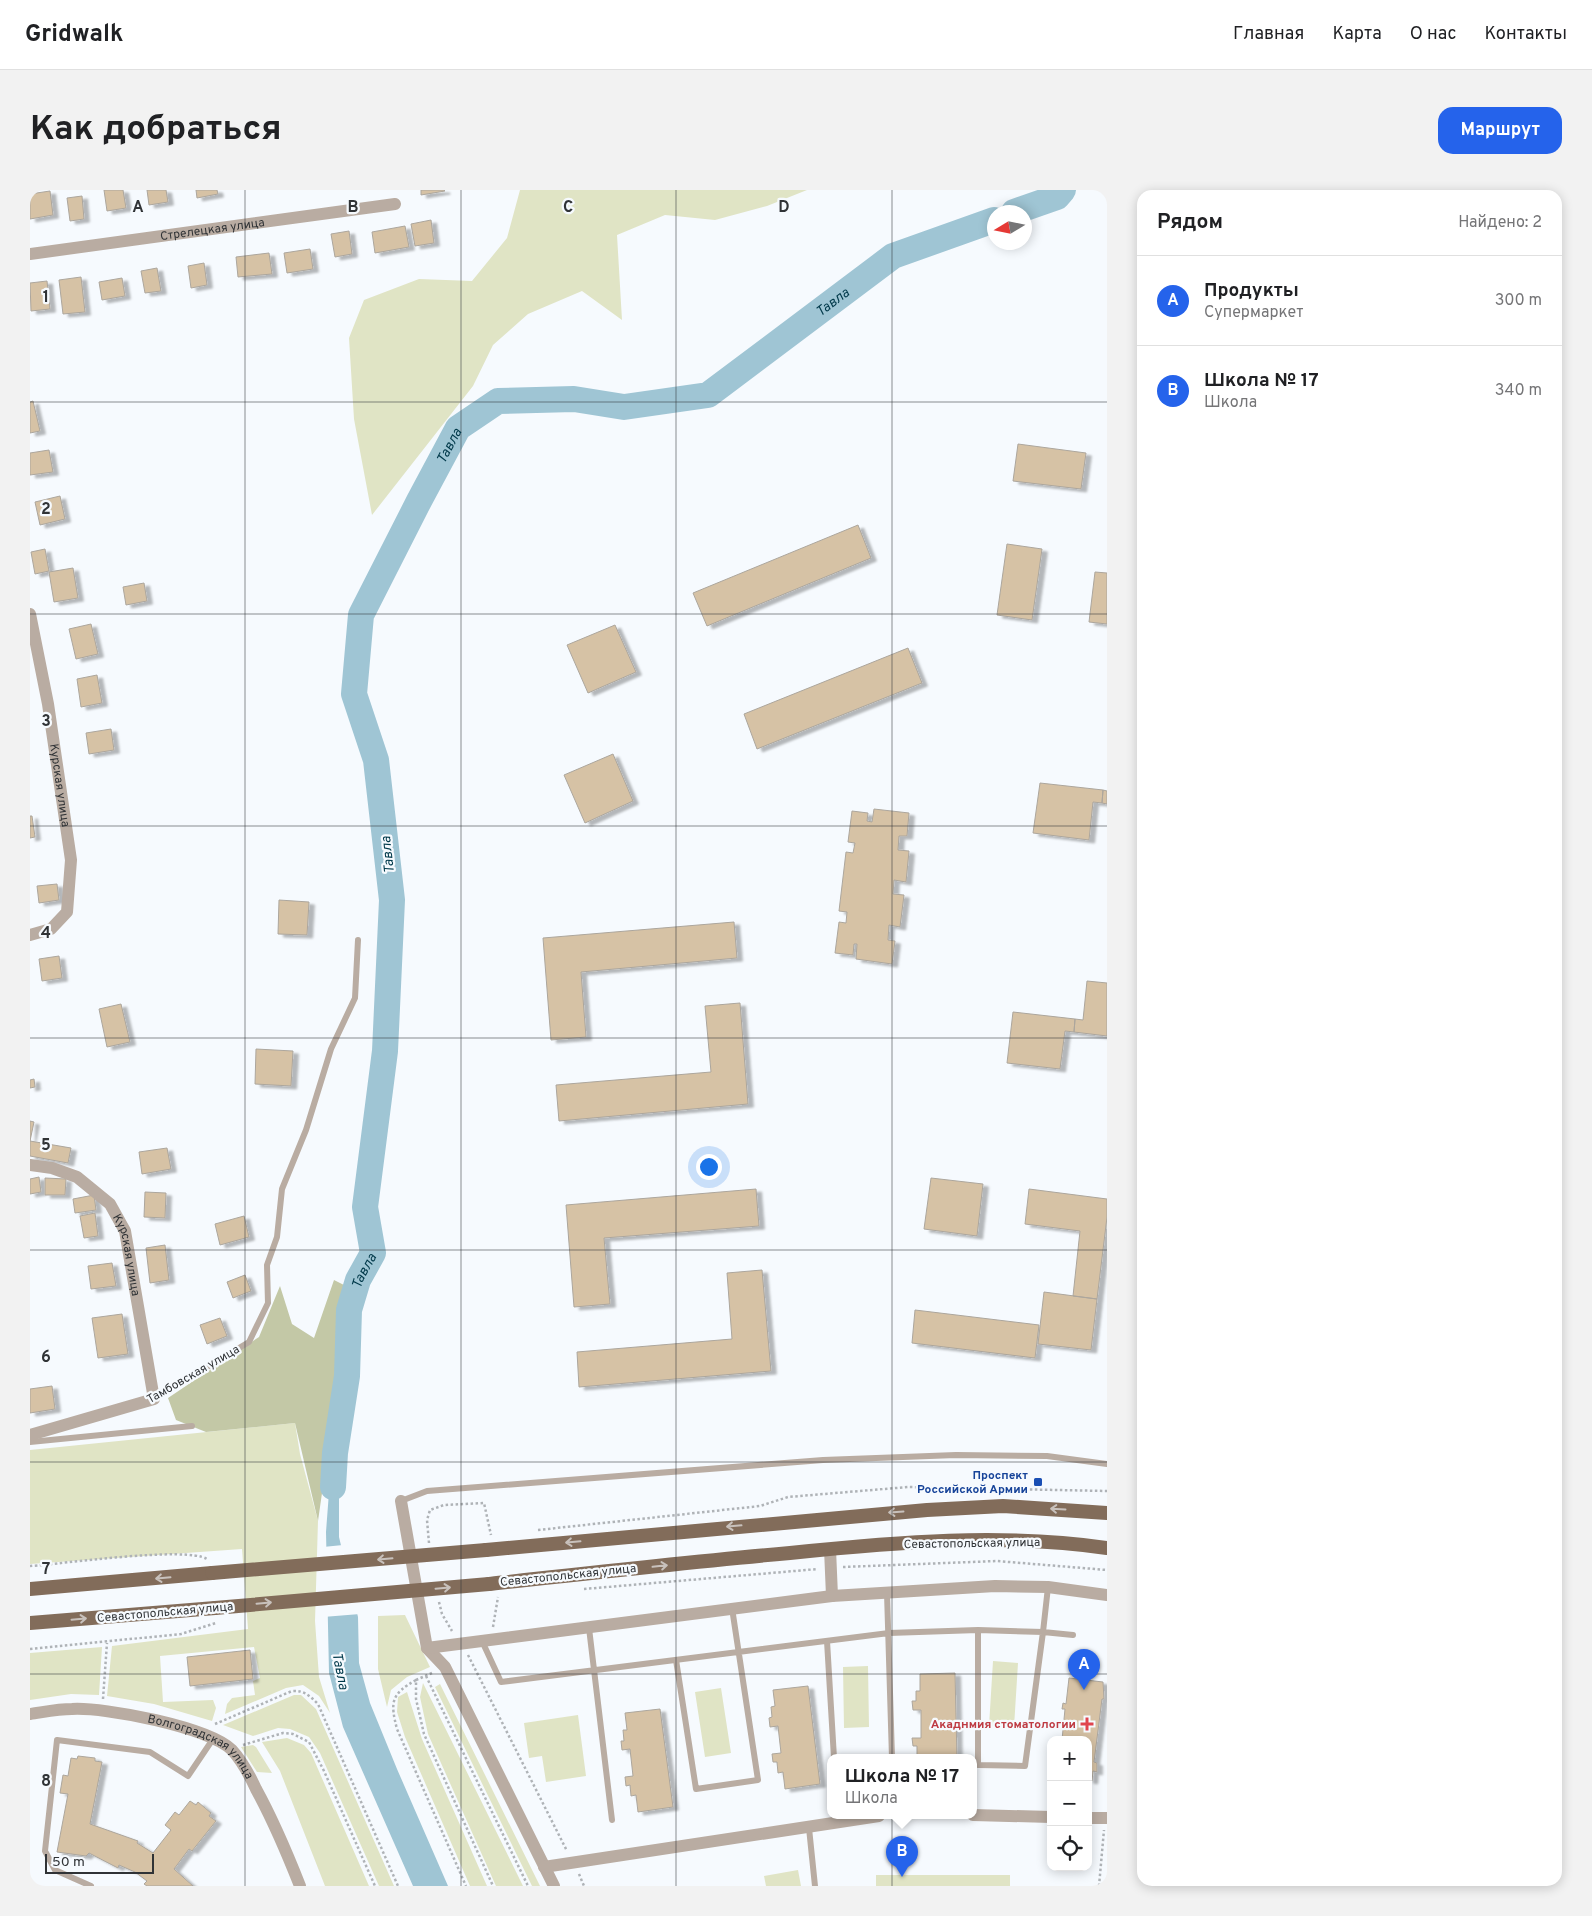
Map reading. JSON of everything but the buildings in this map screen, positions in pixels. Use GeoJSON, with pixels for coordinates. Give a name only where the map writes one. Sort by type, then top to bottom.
{"type":"FeatureCollection","features":[{"type":"Feature","properties":{"kind":"main road"},"geometry":{"type":"LineString","coordinates":[[30,1589],[211,1567],[927,1510],[1003,1506],[1107,1513]]}},
{"type":"Feature","properties":{"kind":"main road","name":"Севастопольская улица"},"geometry":{"type":"LineString","coordinates":[[30,1623],[215,1608],[490,1590],[830,1549],[930,1541],[1003,1540],[1072,1543],[1107,1548]]}},
{"type":"Feature","properties":{"kind":"street","name":"Стрелецкая улица"},"geometry":{"type":"LineString","coordinates":[[30,254],[395,204]]}},
{"type":"Feature","properties":{"kind":"street","name":"Курская улица"},"geometry":{"type":"LineString","coordinates":[[30,614],[48,704],[71,860],[68,912],[51,929],[30,935]]}},
{"type":"Feature","properties":{"kind":"street","name":"Курская улица"},"geometry":{"type":"LineString","coordinates":[[30,1165],[52,1168],[77,1177],[110,1204],[126,1231],[154,1399]]}},
{"type":"Feature","properties":{"kind":"street","name":"Тамбовская улица"},"geometry":{"type":"LineString","coordinates":[[30,1435],[154,1399]]}},
{"type":"Feature","properties":{"kind":"street"},"geometry":{"type":"LineString","coordinates":[[401,1501],[427,1648],[444,1667],[554,1886]]}},
{"type":"Feature","properties":{"kind":"street"},"geometry":{"type":"LineString","coordinates":[[830,1549],[832,1596]]}},
{"type":"Feature","properties":{"kind":"street"},"geometry":{"type":"LineString","coordinates":[[427,1648],[832,1596],[995,1586],[1048,1587],[1107,1595]]}},
{"type":"Feature","properties":{"kind":"street","name":"Волгоградская улица"},"geometry":{"type":"LineString","coordinates":[[30,1714],[72,1709],[114,1712],[196,1732],[224,1743],[232,1750],[249,1776],[276,1826],[300,1886]]}},
{"type":"Feature","properties":{"kind":"street"},"geometry":{"type":"LineString","coordinates":[[977,1815],[1047,1817]]}},
{"type":"Feature","properties":{"kind":"street"},"geometry":{"type":"LineString","coordinates":[[1092,1818],[1106,1818]]}},
{"type":"Feature","properties":{"kind":"street"},"geometry":{"type":"LineString","coordinates":[[544,1866],[862,1819]]}},
{"type":"Feature","properties":{"kind":"lane","name":"Тамбовская улица"},"geometry":{"type":"LineString","coordinates":[[154,1399],[249,1342],[268,1302],[267,1264],[277,1237],[282,1189],[306,1130],[331,1048],[354,998],[358,940]]}},
{"type":"Feature","properties":{"kind":"lane"},"geometry":{"type":"LineString","coordinates":[[30,1442],[192,1426]]}},
{"type":"Feature","properties":{"kind":"lane"},"geometry":{"type":"LineString","coordinates":[[401,1501],[427,1491],[833,1460],[956,1455],[1047,1456],[1107,1464]]}},
{"type":"Feature","properties":{"kind":"lane"},"geometry":{"type":"LineString","coordinates":[[978,1630],[978,1765],[1025,1766],[1048,1587]]}},
{"type":"Feature","properties":{"kind":"lane"},"geometry":{"type":"LineString","coordinates":[[887,1593],[892,1754]]}},
{"type":"Feature","properties":{"kind":"lane"},"geometry":{"type":"LineString","coordinates":[[676,1660],[696,1789],[758,1780],[732,1608]]}},
{"type":"Feature","properties":{"kind":"lane"},"geometry":{"type":"LineString","coordinates":[[588,1628],[612,1820]]}},
{"type":"Feature","properties":{"kind":"lane"},"geometry":{"type":"LineString","coordinates":[[482,1641],[501,1682],[889,1633],[978,1630],[1074,1635]]}},
{"type":"Feature","properties":{"kind":"lane"},"geometry":{"type":"LineString","coordinates":[[827,1641],[834,1754]]}},
{"type":"Feature","properties":{"kind":"lane"},"geometry":{"type":"LineString","coordinates":[[91,1886],[55,1870],[45,1851],[57,1740],[150,1752],[188,1776],[213,1738]]}},
{"type":"Feature","properties":{"kind":"lane"},"geometry":{"type":"LineString","coordinates":[[809,1828],[815,1886]]}},
{"type":"Feature","properties":{"kind":"path"},"geometry":{"type":"LineString","coordinates":[[528,1531],[760,1506],[788,1498],[908,1487],[1107,1490]]}},
{"type":"Feature","properties":{"kind":"path"},"geometry":{"type":"LineString","coordinates":[[484,1503],[491,1535],[485,1544]]}},
{"type":"Feature","properties":{"kind":"path"},"geometry":{"type":"LineString","coordinates":[[491,1535],[500,1534]]}},
{"type":"Feature","properties":{"kind":"path"},"geometry":{"type":"LineString","coordinates":[[30,1566],[170,1553],[202,1556],[211,1567]]}},
{"type":"Feature","properties":{"kind":"path"},"geometry":{"type":"LineString","coordinates":[[576,1590],[831,1568],[997,1561],[1107,1570]]}},
{"type":"Feature","properties":{"kind":"path"},"geometry":{"type":"LineString","coordinates":[[490,1590],[498,1597],[508,1596]]}},
{"type":"Feature","properties":{"kind":"path"},"geometry":{"type":"LineString","coordinates":[[492,1630],[498,1597]]}},
{"type":"Feature","properties":{"kind":"path"},"geometry":{"type":"LineString","coordinates":[[30,1649],[107,1643],[181,1634],[217,1623]]}},
{"type":"Feature","properties":{"kind":"path"},"geometry":{"type":"LineString","coordinates":[[453,1632],[469,1656],[584,1886]]}},
{"type":"Feature","properties":{"kind":"path"},"geometry":{"type":"LineString","coordinates":[[103,1700],[107,1643]]}},
{"type":"Feature","properties":{"kind":"path"},"geometry":{"type":"LineString","coordinates":[[466,1886],[397,1729],[392,1712],[394,1697],[402,1688],[469,1656]]}},
{"type":"Feature","properties":{"kind":"path"},"geometry":{"type":"LineString","coordinates":[[426,1676],[528,1886]]}},
{"type":"Feature","properties":{"kind":"path"},"geometry":{"type":"LineString","coordinates":[[416,1680],[416,1699],[424,1734],[493,1886]]}},
{"type":"Feature","properties":{"kind":"path"},"geometry":{"type":"LineString","coordinates":[[196,1732],[292,1691],[300,1690],[310,1696],[318,1704],[398,1886]]}},
{"type":"Feature","properties":{"kind":"path"},"geometry":{"type":"LineString","coordinates":[[232,1750],[253,1740],[283,1733],[293,1734],[309,1742],[321,1764],[375,1886]]}},
{"type":"Feature","properties":{"kind":"path"},"geometry":{"type":"LineString","coordinates":[[1099,1886],[1106,1818]]}},
{"type":"Feature","properties":{"kind":"green space"},"geometry":{"type":"Polygon","coordinates":[[[520,190],[807,190],[767,206],[715,220],[665,215],[617,235],[622,320],[582,291],[528,314],[493,345],[473,386],[372,515],[354,419],[349,338],[364,300],[419,279],[472,281],[507,238],[520,190]]]}},
{"type":"Feature","properties":{"kind":"green space"},"geometry":{"type":"Polygon","coordinates":[[[334,1280],[344,1285],[337,1388],[318,1521],[295,1423],[206,1432],[176,1420],[168,1398],[259,1337],[280,1286],[292,1324],[314,1338],[334,1280]]]}},
{"type":"Feature","properties":{"kind":"green space"},"geometry":{"type":"Polygon","coordinates":[[[295,1423],[300,1454],[318,1521],[315,1621],[319,1677],[330,1713],[319,1696],[303,1685],[286,1688],[225,1714],[227,1704],[232,1698],[255,1695],[253,1681],[260,1678],[254,1647],[160,1656],[163,1702],[213,1700],[216,1708],[212,1721],[154,1704],[107,1696],[112,1646],[248,1629],[242,1549],[30,1564],[30,1450],[295,1423]]]}},
{"type":"Feature","properties":{"kind":"green space"},"geometry":{"type":"Polygon","coordinates":[[[405,1615],[430,1667],[407,1677],[391,1690],[387,1707],[378,1669],[378,1616],[405,1615]]]}},
{"type":"Feature","properties":{"kind":"green space"},"geometry":{"type":"Polygon","coordinates":[[[102,1647],[99,1695],[71,1694],[30,1700],[30,1653],[102,1647]]]}},
{"type":"Feature","properties":{"kind":"green space"},"geometry":{"type":"Polygon","coordinates":[[[993,1661],[1018,1663],[1014,1727],[989,1726],[993,1661]]]}},
{"type":"Feature","properties":{"kind":"green space"},"geometry":{"type":"Polygon","coordinates":[[[868,1666],[869,1727],[844,1728],[843,1667],[868,1666]]]}},
{"type":"Feature","properties":{"kind":"green space"},"geometry":{"type":"Polygon","coordinates":[[[423,1683],[523,1886],[496,1886],[428,1734],[420,1697],[423,1683]]]}},
{"type":"Feature","properties":{"kind":"green space"},"geometry":{"type":"Polygon","coordinates":[[[440,1684],[540,1886],[532,1886],[435,1687],[440,1684]]]}},
{"type":"Feature","properties":{"kind":"green space"},"geometry":{"type":"Polygon","coordinates":[[[721,1688],[731,1753],[705,1757],[695,1692],[721,1688]]]}},
{"type":"Feature","properties":{"kind":"green space"},"geometry":{"type":"Polygon","coordinates":[[[407,1692],[422,1739],[487,1886],[470,1886],[405,1737],[397,1712],[398,1697],[407,1692]]]}},
{"type":"Feature","properties":{"kind":"green space"},"geometry":{"type":"Polygon","coordinates":[[[294,1695],[301,1695],[316,1709],[394,1886],[379,1886],[320,1753],[309,1737],[290,1729],[278,1728],[253,1736],[223,1725],[294,1695]]]}},
{"type":"Feature","properties":{"kind":"green space"},"geometry":{"type":"Polygon","coordinates":[[[578,1715],[586,1776],[546,1782],[542,1756],[529,1758],[524,1723],[578,1715]]]}},
{"type":"Feature","properties":{"kind":"green space"},"geometry":{"type":"Polygon","coordinates":[[[287,1738],[304,1745],[311,1753],[369,1886],[325,1886],[280,1771],[262,1742],[287,1738]]]}},
{"type":"Feature","properties":{"kind":"green space"},"geometry":{"type":"Polygon","coordinates":[[[253,1745],[272,1773],[257,1772],[241,1747],[253,1745]]]}},
{"type":"Feature","properties":{"kind":"green space"},"geometry":{"type":"Polygon","coordinates":[[[798,1870],[801,1886],[766,1886],[764,1876],[798,1870]]]}},
{"type":"Feature","properties":{"kind":"green space"},"geometry":{"type":"Polygon","coordinates":[[[876,1875],[1010,1875],[1010,1886],[876,1886],[876,1875]]]}},
{"type":"Feature","properties":{"kind":"water"},"geometry":{"type":"Polygon","coordinates":[[[335,1453],[339,1488],[339,1537],[358,1617],[359,1663],[370,1703],[448,1886],[413,1886],[343,1727],[329,1673],[326,1532],[330,1479],[335,1453]]]}},
{"type":"Feature","properties":{"kind":"pier"},"geometry":{"type":"Polygon","coordinates":[[[343,1545],[360,1614],[323,1617],[323,1547],[343,1545]]]}},
{"type":"Feature","properties":{"kind":"waterway","name":"Тавла"},"geometry":{"type":"LineString","coordinates":[[1032,206],[1057,197],[1063,190]]}},
{"type":"Feature","properties":{"kind":"waterway","name":"Тавла"},"geometry":{"type":"LineString","coordinates":[[333,1487],[335,1453],[347,1376],[349,1310],[358,1280],[373,1253],[365,1207],[385,1051],[392,900],[376,760],[354,694],[361,615],[419,501],[458,428],[498,401],[574,399],[624,407],[708,395],[893,256],[987,222]]}},
{"type":"Feature","properties":{"kind":"place","name":"Проспект Российской Армии"},"geometry":{"type":"Point","coordinates":[1038,1482]}},
{"type":"Feature","properties":{"kind":"place","name":"Продукты"},"geometry":{"type":"Point","coordinates":[1084,1690]}},
{"type":"Feature","properties":{"kind":"place","name":"Акаднмия стоматологии"},"geometry":{"type":"Point","coordinates":[1087,1724]}},
{"type":"Feature","properties":{"kind":"place","name":"Школа № 17"},"geometry":{"type":"Point","coordinates":[902,1877]}}]}
